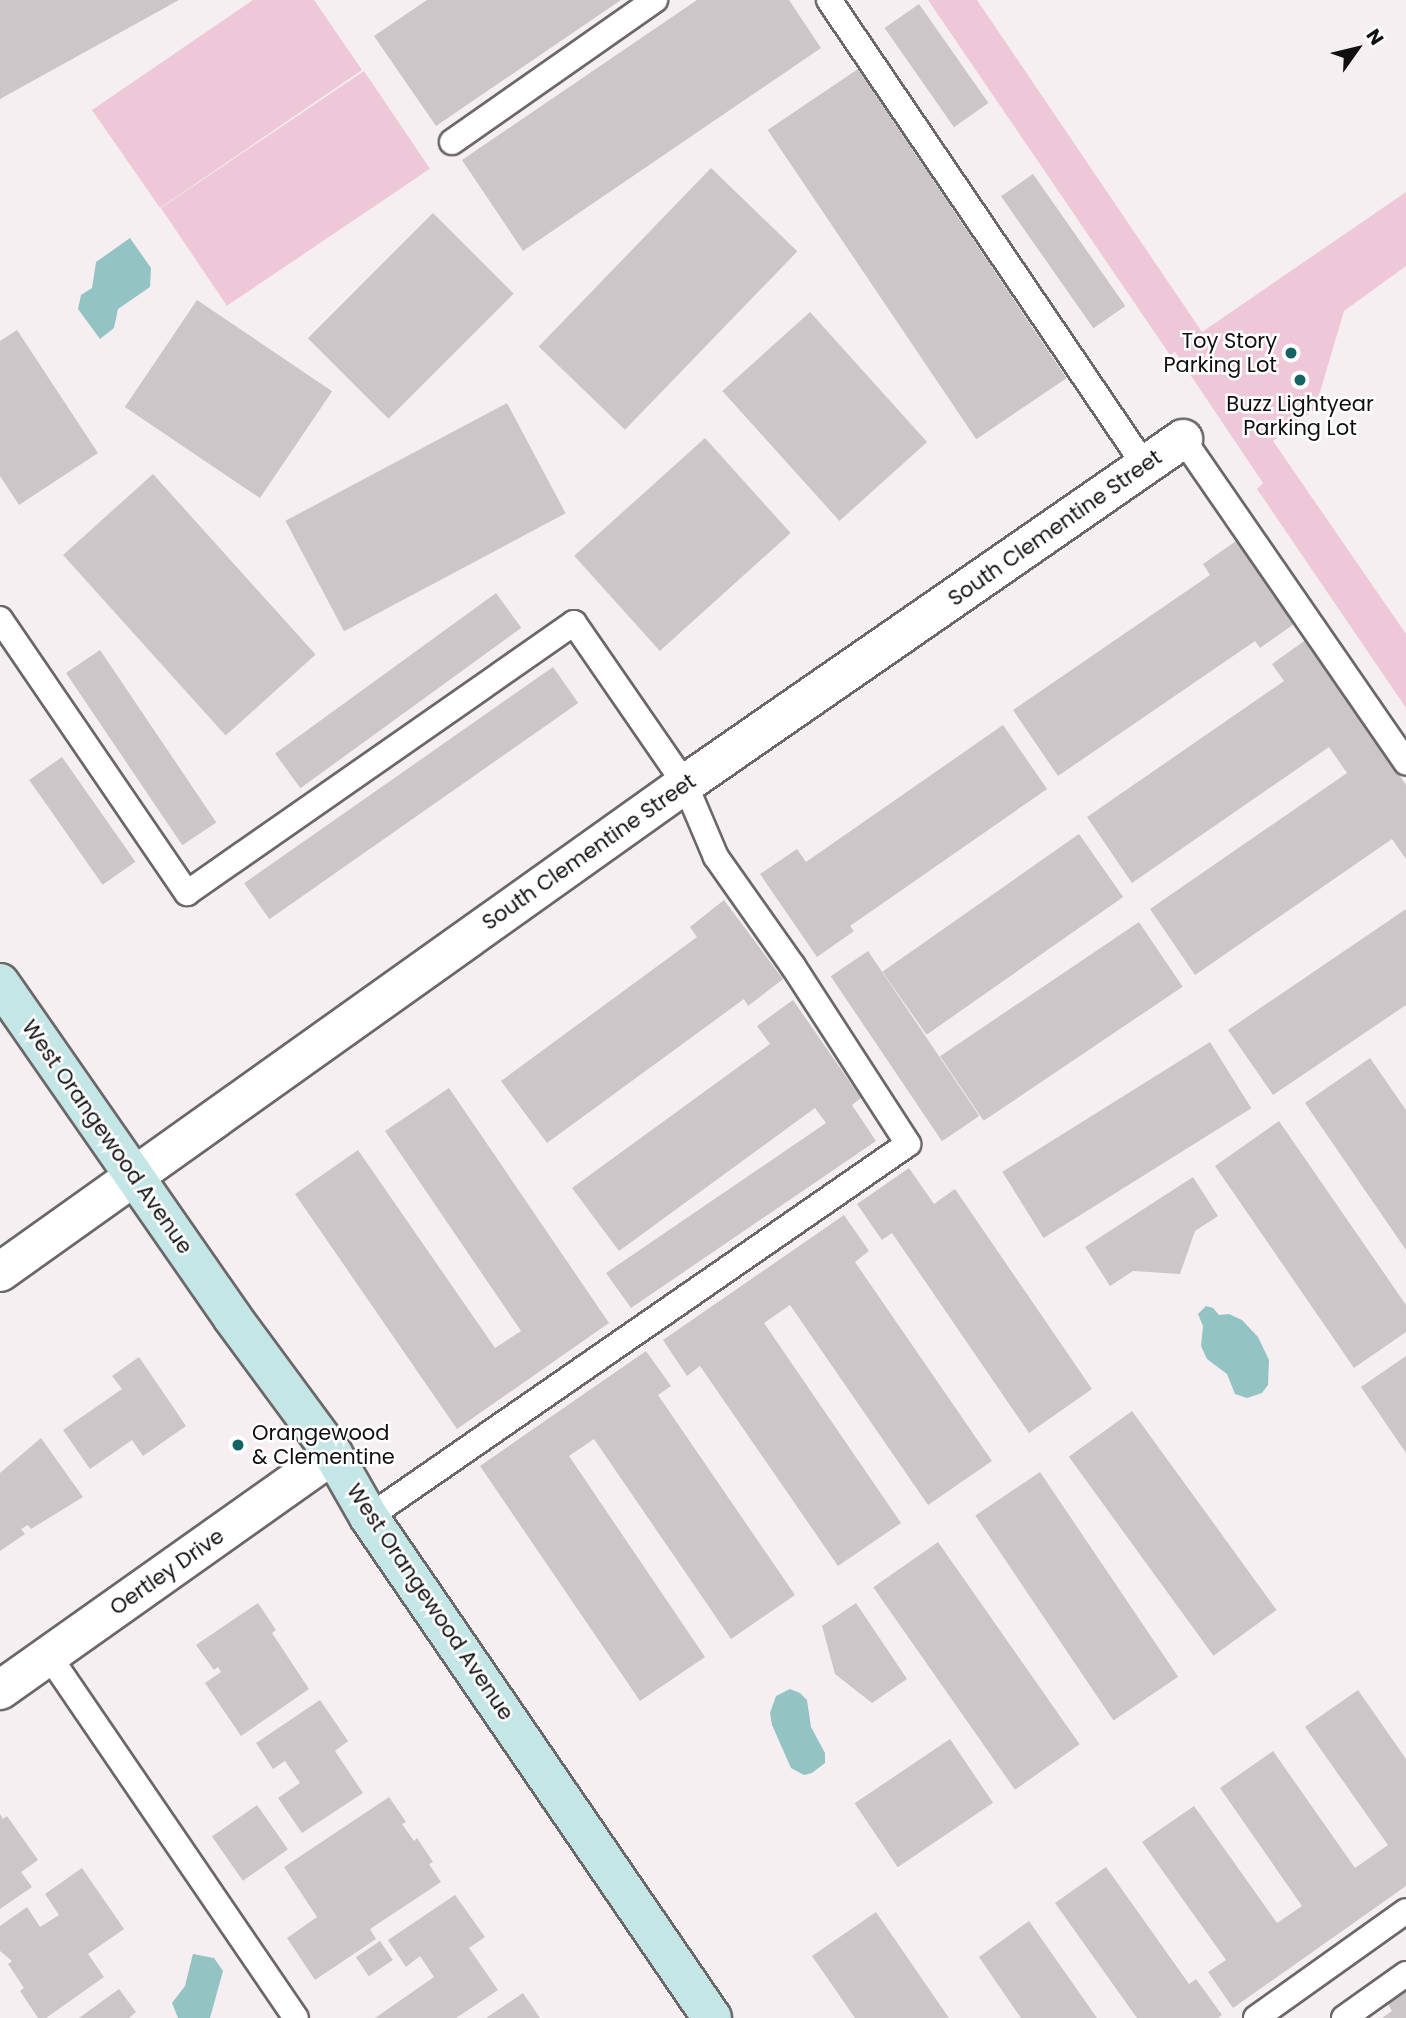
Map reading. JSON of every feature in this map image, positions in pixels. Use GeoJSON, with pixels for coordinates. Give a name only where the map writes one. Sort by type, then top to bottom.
{"type":"FeatureCollection","features":[{"type":"Feature","properties":{"kind":"main road","name":"West Orangewood Avenue"},"geometry":{"type":"LineString","coordinates":[[0,983],[232,1317],[333,1454],[369,1517],[712,2018]]}},
{"type":"Feature","properties":{"kind":"street","name":"South Clementine Street"},"geometry":{"type":"LineString","coordinates":[[0,1272],[685,784],[1183,439]]}},
{"type":"Feature","properties":{"kind":"street","name":"Oertley Drive"},"geometry":{"type":"LineString","coordinates":[[0,1690],[333,1454]]}},
{"type":"Feature","properties":{"kind":"lane"},"geometry":{"type":"LineString","coordinates":[[452,142],[655,0]]}},
{"type":"Feature","properties":{"kind":"lane"},"geometry":{"type":"LineString","coordinates":[[829,0],[1145,466]]}},
{"type":"Feature","properties":{"kind":"lane"},"geometry":{"type":"LineString","coordinates":[[1183,439],[1406,762]]}},
{"type":"Feature","properties":{"kind":"lane"},"geometry":{"type":"LineString","coordinates":[[0,619],[187,893],[574,623],[685,784],[716,857],[793,966],[908,1144],[369,1517]]}},
{"type":"Feature","properties":{"kind":"lane"},"geometry":{"type":"LineString","coordinates":[[49,1656],[296,2018]]}},
{"type":"Feature","properties":{"kind":"lane"},"geometry":{"type":"LineString","coordinates":[[1256,2018],[1406,1912]]}},
{"type":"Feature","properties":{"kind":"lane"},"geometry":{"type":"LineString","coordinates":[[1344,2018],[1406,1974]]}},
{"type":"Feature","properties":{"kind":"shaded area"},"geometry":{"type":"Polygon","coordinates":[[[253,0],[314,0],[362,70],[160,208],[92,110],[253,0]]]}},
{"type":"Feature","properties":{"kind":"shaded area"},"geometry":{"type":"Polygon","coordinates":[[[928,0],[977,0],[1202,332],[1406,192],[1406,266],[1344,311],[1315,409],[1273,441],[1406,634],[1406,708],[1257,489],[1263,483],[1175,352],[1170,355],[928,0]]]}},
{"type":"Feature","properties":{"kind":"shaded area"},"geometry":{"type":"Polygon","coordinates":[[[364,71],[430,169],[227,306],[161,208],[364,71]]]}},
{"type":"Feature","properties":{"kind":"water"},"geometry":{"type":"Polygon","coordinates":[[[130,238],[151,268],[150,287],[118,309],[114,328],[100,339],[78,309],[81,295],[92,288],[96,262],[130,238]]]}},
{"type":"Feature","properties":{"kind":"water"},"geometry":{"type":"Polygon","coordinates":[[[1206,1306],[1213,1308],[1219,1315],[1229,1314],[1242,1320],[1258,1337],[1269,1360],[1268,1385],[1262,1393],[1247,1398],[1235,1394],[1227,1374],[1207,1359],[1201,1346],[1203,1326],[1198,1314],[1206,1306]]]}},
{"type":"Feature","properties":{"kind":"water"},"geometry":{"type":"Polygon","coordinates":[[[790,1689],[807,1700],[811,1727],[825,1753],[825,1763],[812,1773],[804,1775],[791,1768],[772,1725],[770,1713],[776,1696],[790,1689]]]}},
{"type":"Feature","properties":{"kind":"water"},"geometry":{"type":"Polygon","coordinates":[[[193,1954],[214,1958],[223,1971],[210,2018],[178,2018],[172,2003],[185,1986],[193,1954]]]}},
{"type":"Feature","properties":{"kind":"building"},"geometry":{"type":"Polygon","coordinates":[[[0,0],[179,0],[0,99],[0,0]]]}},
{"type":"Feature","properties":{"kind":"building"},"geometry":{"type":"Polygon","coordinates":[[[427,0],[621,0],[436,126],[374,36],[427,0]]]}},
{"type":"Feature","properties":{"kind":"building"},"geometry":{"type":"Polygon","coordinates":[[[697,0],[789,0],[821,48],[523,251],[462,160],[697,0]]]}},
{"type":"Feature","properties":{"kind":"building"},"geometry":{"type":"Polygon","coordinates":[[[919,4],[988,103],[954,127],[885,28],[919,4]]]}},
{"type":"Feature","properties":{"kind":"building"},"geometry":{"type":"Polygon","coordinates":[[[858,69],[1067,378],[976,439],[768,130],[858,69]]]}},
{"type":"Feature","properties":{"kind":"building"},"geometry":{"type":"Polygon","coordinates":[[[711,168],[797,251],[625,430],[539,346],[711,168]]]}},
{"type":"Feature","properties":{"kind":"building"},"geometry":{"type":"Polygon","coordinates":[[[1033,174],[1125,306],[1093,328],[1001,196],[1033,174]]]}},
{"type":"Feature","properties":{"kind":"building"},"geometry":{"type":"Polygon","coordinates":[[[433,213],[514,294],[388,419],[308,338],[433,213]]]}},
{"type":"Feature","properties":{"kind":"building"},"geometry":{"type":"Polygon","coordinates":[[[197,300],[332,391],[260,498],[125,407],[197,300]]]}},
{"type":"Feature","properties":{"kind":"building"},"geometry":{"type":"Polygon","coordinates":[[[810,312],[927,442],[839,521],[722,391],[810,312]]]}},
{"type":"Feature","properties":{"kind":"building"},"geometry":{"type":"Polygon","coordinates":[[[17,330],[98,453],[19,505],[0,476],[0,341],[17,330]]]}},
{"type":"Feature","properties":{"kind":"building"},"geometry":{"type":"Polygon","coordinates":[[[507,403],[566,513],[344,631],[285,521],[507,403]]]}},
{"type":"Feature","properties":{"kind":"building"},"geometry":{"type":"Polygon","coordinates":[[[705,438],[791,533],[660,651],[574,556],[705,438]]]}},
{"type":"Feature","properties":{"kind":"building"},"geometry":{"type":"Polygon","coordinates":[[[153,474],[316,655],[226,736],[63,555],[153,474]]]}},
{"type":"Feature","properties":{"kind":"building"},"geometry":{"type":"Polygon","coordinates":[[[1239,539],[1297,622],[1260,648],[1255,641],[1058,776],[1013,710],[1210,575],[1203,564],[1239,539]]]}},
{"type":"Feature","properties":{"kind":"building"},"geometry":{"type":"Polygon","coordinates":[[[496,593],[521,628],[300,788],[275,753],[496,593]]]}},
{"type":"Feature","properties":{"kind":"building"},"geometry":{"type":"Polygon","coordinates":[[[1307,639],[1406,785],[1406,859],[1392,839],[1195,975],[1150,909],[1347,773],[1329,747],[1132,883],[1087,817],[1284,681],[1272,664],[1307,639]]]}},
{"type":"Feature","properties":{"kind":"building"},"geometry":{"type":"Polygon","coordinates":[[[100,650],[216,822],[182,845],[66,673],[100,650]]]}},
{"type":"Feature","properties":{"kind":"building"},"geometry":{"type":"Polygon","coordinates":[[[553,667],[578,703],[269,919],[244,883],[553,667]]]}},
{"type":"Feature","properties":{"kind":"building"},"geometry":{"type":"Polygon","coordinates":[[[1003,725],[1047,789],[850,926],[854,931],[817,957],[760,874],[797,849],[806,862],[1003,725]]]}},
{"type":"Feature","properties":{"kind":"building"},"geometry":{"type":"Polygon","coordinates":[[[62,757],[135,862],[103,885],[29,780],[62,757]]]}},
{"type":"Feature","properties":{"kind":"building"},"geometry":{"type":"Polygon","coordinates":[[[1079,834],[1123,897],[927,1035],[882,972],[1079,834]]]}},
{"type":"Feature","properties":{"kind":"building"},"geometry":{"type":"Polygon","coordinates":[[[724,900],[783,979],[748,1006],[744,999],[547,1143],[501,1081],[697,937],[690,927],[724,900]]]}},
{"type":"Feature","properties":{"kind":"building"},"geometry":{"type":"Polygon","coordinates":[[[1406,909],[1406,1005],[1273,1095],[1228,1030],[1406,909]]]}},
{"type":"Feature","properties":{"kind":"building"},"geometry":{"type":"Polygon","coordinates":[[[1139,922],[1183,987],[984,1121],[940,1056],[1139,922]]]}},
{"type":"Feature","properties":{"kind":"building"},"geometry":{"type":"Polygon","coordinates":[[[868,951],[979,1116],[942,1141],[831,976],[868,951]]]}},
{"type":"Feature","properties":{"kind":"building"},"geometry":{"type":"Polygon","coordinates":[[[793,1000],[861,1098],[852,1105],[876,1141],[631,1308],[606,1273],[826,1123],[815,1108],[619,1251],[572,1188],[770,1044],[757,1026],[793,1000]]]}},
{"type":"Feature","properties":{"kind":"building"},"geometry":{"type":"Polygon","coordinates":[[[1210,1042],[1251,1108],[1044,1238],[1002,1172],[1210,1042]]]}},
{"type":"Feature","properties":{"kind":"building"},"geometry":{"type":"Polygon","coordinates":[[[1370,1058],[1406,1110],[1406,1250],[1305,1103],[1370,1058]]]}},
{"type":"Feature","properties":{"kind":"building"},"geometry":{"type":"Polygon","coordinates":[[[449,1088],[609,1323],[457,1429],[295,1194],[358,1150],[495,1348],[521,1331],[385,1131],[449,1088]]]}},
{"type":"Feature","properties":{"kind":"building"},"geometry":{"type":"Polygon","coordinates":[[[1279,1121],[1406,1305],[1406,1332],[1354,1368],[1215,1166],[1279,1121]]]}},
{"type":"Feature","properties":{"kind":"building"},"geometry":{"type":"Polygon","coordinates":[[[909,1168],[934,1204],[955,1189],[1092,1389],[1029,1433],[892,1233],[882,1240],[857,1204],[909,1168]]]}},
{"type":"Feature","properties":{"kind":"building"},"geometry":{"type":"Polygon","coordinates":[[[1193,1177],[1218,1216],[1195,1231],[1180,1274],[1133,1271],[1110,1286],[1085,1247],[1193,1177]]]}},
{"type":"Feature","properties":{"kind":"building"},"geometry":{"type":"Polygon","coordinates":[[[844,1215],[869,1251],[855,1262],[992,1461],[928,1505],[790,1305],[764,1323],[901,1523],[838,1566],[700,1366],[687,1376],[663,1340],[844,1215]]]}},
{"type":"Feature","properties":{"kind":"building"},"geometry":{"type":"Polygon","coordinates":[[[646,1351],[671,1386],[658,1395],[795,1595],[731,1639],[594,1439],[569,1456],[705,1657],[640,1701],[480,1466],[646,1351]]]}},
{"type":"Feature","properties":{"kind":"building"},"geometry":{"type":"Polygon","coordinates":[[[1406,1356],[1406,1453],[1361,1387],[1406,1356]]]}},
{"type":"Feature","properties":{"kind":"building"},"geometry":{"type":"Polygon","coordinates":[[[139,1357],[186,1426],[143,1456],[132,1440],[90,1469],[63,1430],[122,1389],[112,1376],[139,1357]]]}},
{"type":"Feature","properties":{"kind":"building"},"geometry":{"type":"Polygon","coordinates":[[[1132,1411],[1277,1610],[1213,1656],[1069,1457],[1132,1411]]]}},
{"type":"Feature","properties":{"kind":"building"},"geometry":{"type":"Polygon","coordinates":[[[41,1438],[83,1497],[31,1529],[28,1525],[21,1529],[25,1534],[0,1551],[0,1473],[41,1438]]]}},
{"type":"Feature","properties":{"kind":"building"},"geometry":{"type":"Polygon","coordinates":[[[1040,1472],[1178,1677],[1113,1720],[975,1516],[1040,1472]]]}},
{"type":"Feature","properties":{"kind":"building"},"geometry":{"type":"Polygon","coordinates":[[[938,1542],[1080,1744],[1015,1790],[873,1587],[938,1542]]]}},
{"type":"Feature","properties":{"kind":"building"},"geometry":{"type":"Polygon","coordinates":[[[258,1603],[276,1630],[272,1633],[309,1689],[241,1736],[205,1683],[221,1672],[218,1667],[214,1670],[196,1645],[258,1603]]]}},
{"type":"Feature","properties":{"kind":"building"},"geometry":{"type":"Polygon","coordinates":[[[856,1603],[907,1679],[872,1703],[835,1674],[822,1626],[856,1603]]]}},
{"type":"Feature","properties":{"kind":"building"},"geometry":{"type":"Polygon","coordinates":[[[1358,1690],[1406,1759],[1406,1886],[1233,2008],[1208,1972],[1226,1960],[1142,1842],[1194,1806],[1277,1923],[1302,1906],[1220,1788],[1273,1751],[1355,1868],[1388,1845],[1305,1727],[1358,1690]]]}},
{"type":"Feature","properties":{"kind":"building"},"geometry":{"type":"Polygon","coordinates":[[[320,1700],[348,1741],[335,1751],[363,1793],[302,1833],[278,1798],[300,1783],[285,1761],[273,1769],[256,1743],[320,1700]]]}},
{"type":"Feature","properties":{"kind":"building"},"geometry":{"type":"Polygon","coordinates":[[[950,1739],[993,1803],[898,1867],[855,1803],[950,1739]]]}},
{"type":"Feature","properties":{"kind":"building"},"geometry":{"type":"Polygon","coordinates":[[[389,1797],[406,1822],[402,1824],[414,1841],[417,1838],[433,1862],[429,1864],[441,1882],[370,1929],[376,1939],[315,1980],[287,1938],[317,1917],[284,1867],[389,1797]]]}},
{"type":"Feature","properties":{"kind":"building"},"geometry":{"type":"Polygon","coordinates":[[[257,1805],[288,1849],[243,1881],[212,1837],[257,1805]]]}},
{"type":"Feature","properties":{"kind":"building"},"geometry":{"type":"Polygon","coordinates":[[[0,1814],[3,1819],[7,1816],[38,1860],[21,1872],[32,1887],[0,1909],[0,1814]]]}},
{"type":"Feature","properties":{"kind":"building"},"geometry":{"type":"Polygon","coordinates":[[[1106,1867],[1189,1984],[1196,1979],[1222,2015],[1218,2018],[1137,2018],[1055,1903],[1106,1867]]]}},
{"type":"Feature","properties":{"kind":"building"},"geometry":{"type":"Polygon","coordinates":[[[82,1868],[124,1929],[88,1954],[104,1977],[46,2018],[38,2018],[20,1991],[24,1988],[8,1964],[12,1961],[0,1951],[0,1926],[27,1907],[40,1927],[59,1915],[45,1894],[82,1868]]]}},
{"type":"Feature","properties":{"kind":"building"},"geometry":{"type":"Polygon","coordinates":[[[455,1895],[485,1937],[469,1948],[498,1990],[456,2018],[375,2018],[434,1977],[420,1956],[406,1967],[388,1940],[455,1895]]]}},
{"type":"Feature","properties":{"kind":"building"},"geometry":{"type":"Polygon","coordinates":[[[876,1912],[949,2018],[855,2018],[812,1956],[876,1912]]]}},
{"type":"Feature","properties":{"kind":"building"},"geometry":{"type":"Polygon","coordinates":[[[1029,1921],[1097,2018],[1021,2018],[979,1957],[1029,1921]]]}},
{"type":"Feature","properties":{"kind":"building"},"geometry":{"type":"Polygon","coordinates":[[[380,1941],[393,1960],[369,1976],[356,1957],[380,1941]]]}},
{"type":"Feature","properties":{"kind":"building"},"geometry":{"type":"Polygon","coordinates":[[[119,1989],[136,2012],[129,2018],[79,2018],[119,1989]]]}},
{"type":"Feature","properties":{"kind":"building"},"geometry":{"type":"Polygon","coordinates":[[[1406,1991],[1406,2018],[1382,2018],[1392,2011],[1388,2004],[1406,1991]]]}},
{"type":"Feature","properties":{"kind":"building"},"geometry":{"type":"Polygon","coordinates":[[[523,1993],[540,2018],[486,2018],[523,1993]]]}},
{"type":"Feature","properties":{"kind":"place","name":"Toy Story Parking Lot"},"geometry":{"type":"Point","coordinates":[1291,353]}},
{"type":"Feature","properties":{"kind":"place","name":"Buzz Lightyear Parking Lot"},"geometry":{"type":"Point","coordinates":[1300,380]}},
{"type":"Feature","properties":{"kind":"place","name":"Orangewood & Clementine"},"geometry":{"type":"Point","coordinates":[238,1445]}}]}
